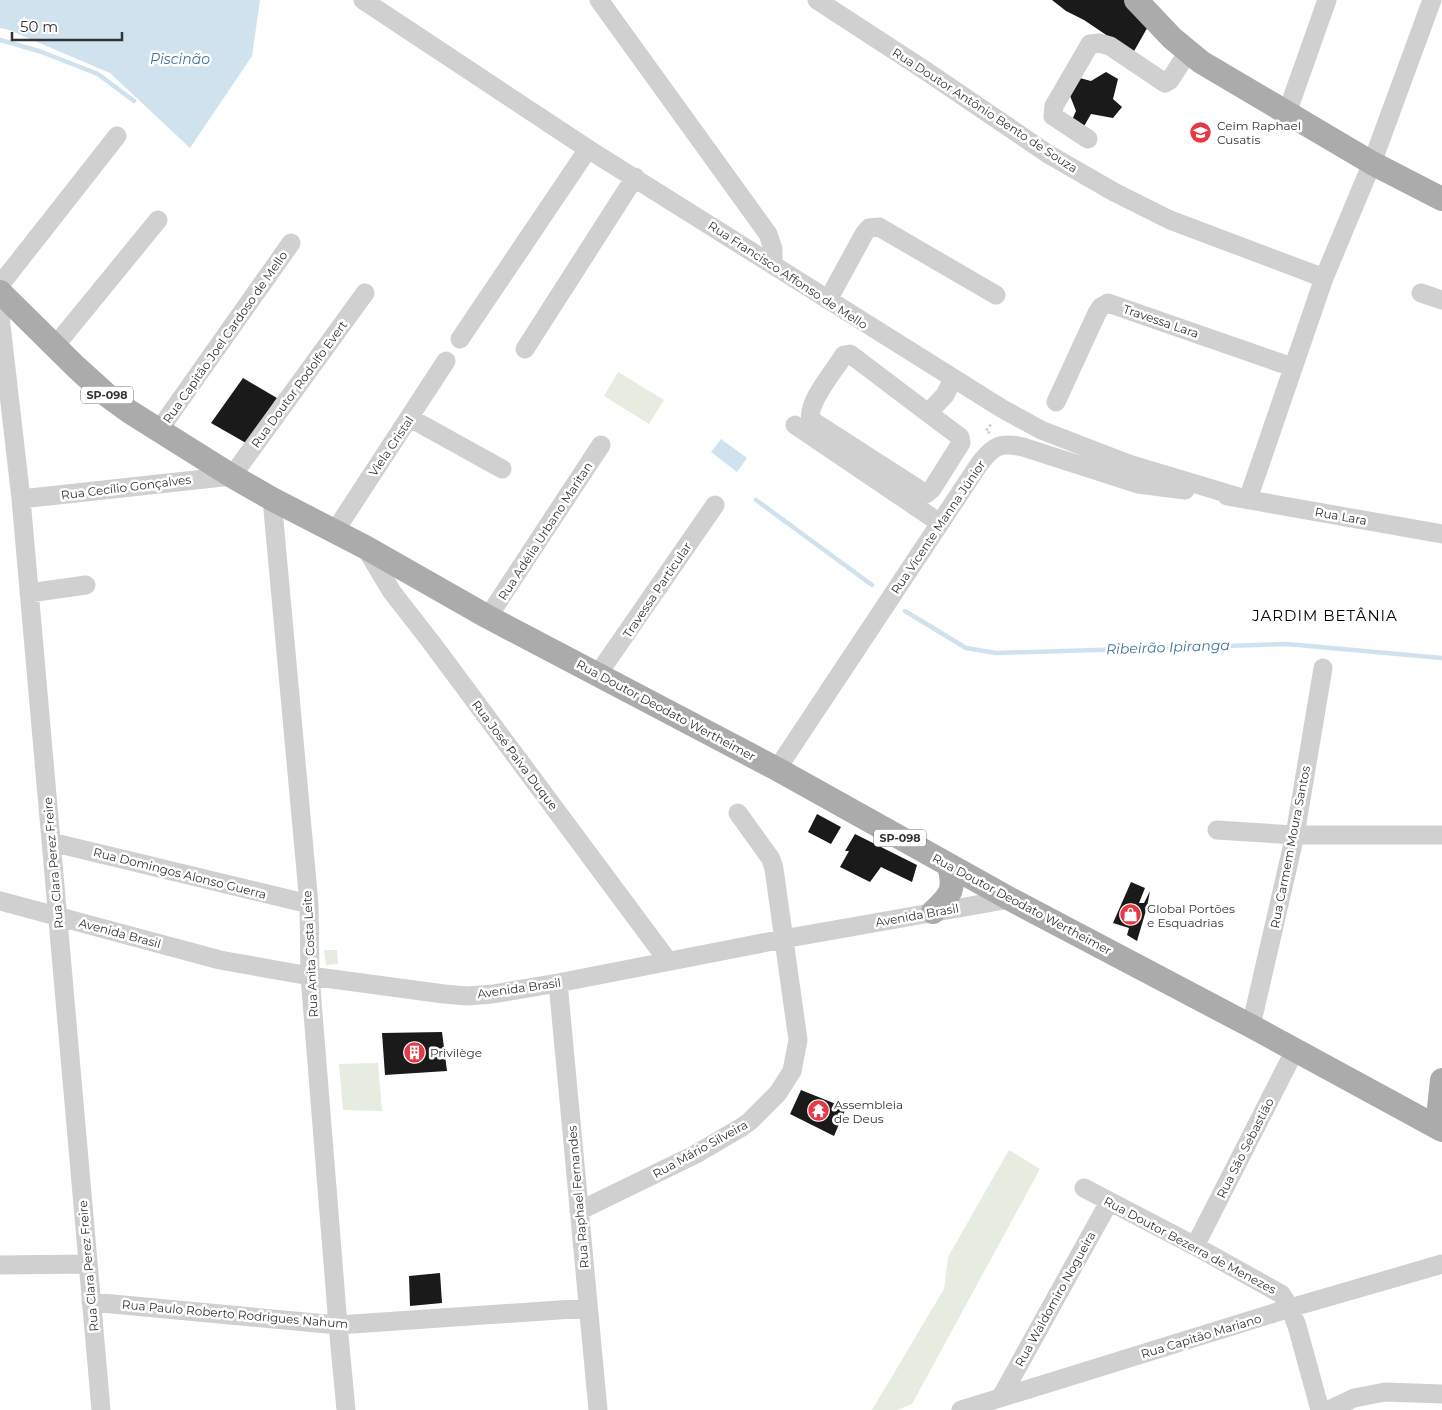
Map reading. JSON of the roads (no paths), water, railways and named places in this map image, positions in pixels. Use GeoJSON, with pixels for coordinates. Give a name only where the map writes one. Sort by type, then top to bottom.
{"type":"FeatureCollection","features":[{"type":"Feature","properties":{"kind":"main road"},"geometry":{"type":"LineString","coordinates":[[1136,0],[1150,16],[1201,62],[1372,163],[1442,199]]}},
{"type":"Feature","properties":{"kind":"main road","name":"SP-098"},"geometry":{"type":"LineString","coordinates":[[0,292],[108,396],[232,476],[365,547]]}},
{"type":"Feature","properties":{"kind":"main road","name":"Rua Doutor Deodato Wertheimer"},"geometry":{"type":"LineString","coordinates":[[365,547],[488,617],[777,769],[1010,899],[1251,1026],[1440,1129]]}},
{"type":"Feature","properties":{"kind":"main road"},"geometry":{"type":"LineString","coordinates":[[934,912],[951,892],[953,882],[949,865]]}},
{"type":"Feature","properties":{"kind":"main road"},"geometry":{"type":"LineString","coordinates":[[1440,1129],[1442,1080]]}},
{"type":"Feature","properties":{"kind":"street","name":"Rua Francisco Affonso de Mello"},"geometry":{"type":"LineString","coordinates":[[363,0],[382,6],[588,149],[1000,408],[1041,430],[1129,464],[1244,498]]}},
{"type":"Feature","properties":{"kind":"street"},"geometry":{"type":"LineString","coordinates":[[599,0],[768,234],[774,249],[773,264]]}},
{"type":"Feature","properties":{"kind":"street","name":"Rua Doutor Antônio Bento de Souza"},"geometry":{"type":"LineString","coordinates":[[817,0],[1048,154],[1114,192],[1170,220],[1324,278]]}},
{"type":"Feature","properties":{"kind":"street"},"geometry":{"type":"LineString","coordinates":[[1287,113],[1327,0]]}},
{"type":"Feature","properties":{"kind":"street"},"geometry":{"type":"LineString","coordinates":[[1244,498],[1324,278],[1372,163],[1432,0]]}},
{"type":"Feature","properties":{"kind":"street"},"geometry":{"type":"LineString","coordinates":[[1088,139],[1053,116],[1054,106],[1090,44],[1099,43],[1110,46],[1165,83],[1170,80],[1188,52]]}},
{"type":"Feature","properties":{"kind":"street"},"geometry":{"type":"LineString","coordinates":[[0,284],[117,136]]}},
{"type":"Feature","properties":{"kind":"street"},"geometry":{"type":"LineString","coordinates":[[460,339],[588,149]]}},
{"type":"Feature","properties":{"kind":"street"},"geometry":{"type":"LineString","coordinates":[[525,349],[634,177]]}},
{"type":"Feature","properties":{"kind":"street"},"geometry":{"type":"LineString","coordinates":[[55,346],[158,220]]}},
{"type":"Feature","properties":{"kind":"street"},"geometry":{"type":"LineString","coordinates":[[828,300],[864,234],[869,228],[879,227],[996,295]]}},
{"type":"Feature","properties":{"kind":"street","name":"Rua Capitão Joel Cardoso de Mello"},"geometry":{"type":"LineString","coordinates":[[159,430],[291,243]]}},
{"type":"Feature","properties":{"kind":"street","name":"Rua Doutor Rodolfo Evert"},"geometry":{"type":"LineString","coordinates":[[232,476],[365,293]]}},
{"type":"Feature","properties":{"kind":"street"},"geometry":{"type":"LineString","coordinates":[[1421,293],[1442,300]]}},
{"type":"Feature","properties":{"kind":"street","name":"Travessa Lara"},"geometry":{"type":"LineString","coordinates":[[1056,402],[1097,313],[1101,306],[1108,303],[1292,367]]}},
{"type":"Feature","properties":{"kind":"street","name":"Rua Clara Perez Freire"},"geometry":{"type":"LineString","coordinates":[[0,316],[21,499],[101,1410]]}},
{"type":"Feature","properties":{"kind":"street"},"geometry":{"type":"LineString","coordinates":[[844,354],[850,354],[928,414],[960,437],[961,443],[932,489],[926,494],[810,420],[809,413],[813,403],[844,354]]}},
{"type":"Feature","properties":{"kind":"street","name":"Viela Cristal"},"geometry":{"type":"LineString","coordinates":[[334,531],[446,361]]}},
{"type":"Feature","properties":{"kind":"street"},"geometry":{"type":"LineString","coordinates":[[928,414],[945,395],[953,379]]}},
{"type":"Feature","properties":{"kind":"street"},"geometry":{"type":"LineString","coordinates":[[410,418],[502,469]]}},
{"type":"Feature","properties":{"kind":"street"},"geometry":{"type":"LineString","coordinates":[[795,425],[940,523]]}},
{"type":"Feature","properties":{"kind":"street","name":"Rua Vicente Manna Júnior"},"geometry":{"type":"LineString","coordinates":[[777,769],[940,523],[988,453],[997,446],[1010,444],[1138,484],[1244,498]]}},
{"type":"Feature","properties":{"kind":"street","name":"Rua Adélia Urbano Maritan"},"geometry":{"type":"LineString","coordinates":[[488,617],[601,445]]}},
{"type":"Feature","properties":{"kind":"street","name":"Rua Cecílio Gonçalves"},"geometry":{"type":"LineString","coordinates":[[21,499],[232,476]]}},
{"type":"Feature","properties":{"kind":"street","name":"Rua Lara"},"geometry":{"type":"LineString","coordinates":[[1244,498],[1442,534]]}},
{"type":"Feature","properties":{"kind":"street","name":"Rua Anita Costa Leite"},"geometry":{"type":"LineString","coordinates":[[272,499],[309,904],[310,976],[346,1410]]}},
{"type":"Feature","properties":{"kind":"street","name":"Travessa Particular"},"geometry":{"type":"LineString","coordinates":[[598,674],[715,505]]}},
{"type":"Feature","properties":{"kind":"street","name":"Rua José Paiva Duque"},"geometry":{"type":"LineString","coordinates":[[365,547],[392,592],[668,961]]}},
{"type":"Feature","properties":{"kind":"street"},"geometry":{"type":"LineString","coordinates":[[29,593],[86,585]]}},
{"type":"Feature","properties":{"kind":"street","name":"Rua Carmem Moura Santos"},"geometry":{"type":"LineString","coordinates":[[1251,1026],[1295,835],[1323,668]]}},
{"type":"Feature","properties":{"kind":"street","name":"Rua Mário Silveira"},"geometry":{"type":"LineString","coordinates":[[579,1211],[696,1154],[742,1128],[778,1093],[792,1071],[798,1040],[774,869],[771,859],[738,813]]}},
{"type":"Feature","properties":{"kind":"street"},"geometry":{"type":"LineString","coordinates":[[1217,830],[1295,835],[1442,835]]}},
{"type":"Feature","properties":{"kind":"street","name":"Rua Domingos Alonso Guerra"},"geometry":{"type":"LineString","coordinates":[[51,842],[309,904]]}},
{"type":"Feature","properties":{"kind":"street","name":"Avenida Brasil"},"geometry":{"type":"LineString","coordinates":[[0,901],[220,960],[310,976],[466,996],[493,994],[558,983],[783,939],[1010,899]]}},
{"type":"Feature","properties":{"kind":"street","name":"Rua Raphael Fernandes"},"geometry":{"type":"LineString","coordinates":[[558,983],[598,1410]]}},
{"type":"Feature","properties":{"kind":"street","name":"Rua São Sebastião"},"geometry":{"type":"LineString","coordinates":[[1195,1246],[1295,1050]]}},
{"type":"Feature","properties":{"kind":"street","name":"Rua Doutor Bezerra de Menezes"},"geometry":{"type":"LineString","coordinates":[[1084,1188],[1268,1286],[1281,1294],[1290,1308]]}},
{"type":"Feature","properties":{"kind":"street","name":"Rua Waldomiro Nogueira"},"geometry":{"type":"LineString","coordinates":[[1001,1397],[1108,1202]]}},
{"type":"Feature","properties":{"kind":"street"},"geometry":{"type":"LineString","coordinates":[[0,1265],[88,1264]]}},
{"type":"Feature","properties":{"kind":"street","name":"Rua Capitão Mariano"},"geometry":{"type":"LineString","coordinates":[[961,1410],[1290,1308],[1442,1264]]}},
{"type":"Feature","properties":{"kind":"street","name":"Rua Paulo Roberto Rodrigues Nahum"},"geometry":{"type":"LineString","coordinates":[[91,1302],[338,1325],[588,1308]]}},
{"type":"Feature","properties":{"kind":"street"},"geometry":{"type":"LineString","coordinates":[[1290,1308],[1297,1326],[1320,1410]]}},
{"type":"Feature","properties":{"kind":"street"},"geometry":{"type":"LineString","coordinates":[[1329,1410],[1354,1398],[1385,1392],[1442,1394]]}},
{"type":"Feature","properties":{"kind":"water","name":"Piscinão"},"geometry":{"type":"Polygon","coordinates":[[[0,0],[260,0],[252,56],[190,148],[110,73],[9,30],[0,28],[0,0]]]}},
{"type":"Feature","properties":{"kind":"water"},"geometry":{"type":"Polygon","coordinates":[[[721,439],[747,458],[737,472],[711,452],[721,439]]]}},
{"type":"Feature","properties":{"kind":"waterway"},"geometry":{"type":"LineString","coordinates":[[0,40],[39,51],[98,74],[134,101]]}},
{"type":"Feature","properties":{"kind":"waterway"},"geometry":{"type":"LineString","coordinates":[[756,500],[872,585]]}},
{"type":"Feature","properties":{"kind":"waterway","name":"Ribeirão Ipiranga"},"geometry":{"type":"LineString","coordinates":[[905,611],[966,648],[996,653],[1287,644],[1442,658]]}},
{"type":"Feature","properties":{"kind":"place","name":"Ceim Raphael Cusatis"},"geometry":{"type":"Point","coordinates":[1201,132]}},
{"type":"Feature","properties":{"kind":"place","name":"Global Portões e Esquadrias"},"geometry":{"type":"Point","coordinates":[1131,915]}},
{"type":"Feature","properties":{"kind":"place","name":"Privilège"},"geometry":{"type":"Point","coordinates":[414,1052]}},
{"type":"Feature","properties":{"kind":"place","name":"Assembleia de Deus"},"geometry":{"type":"Point","coordinates":[818,1111]}},
{"type":"Feature","properties":{"kind":"district","name":"JARDIM BETÂNIA"},"geometry":{"type":"Point","coordinates":[1325,615]}}]}
